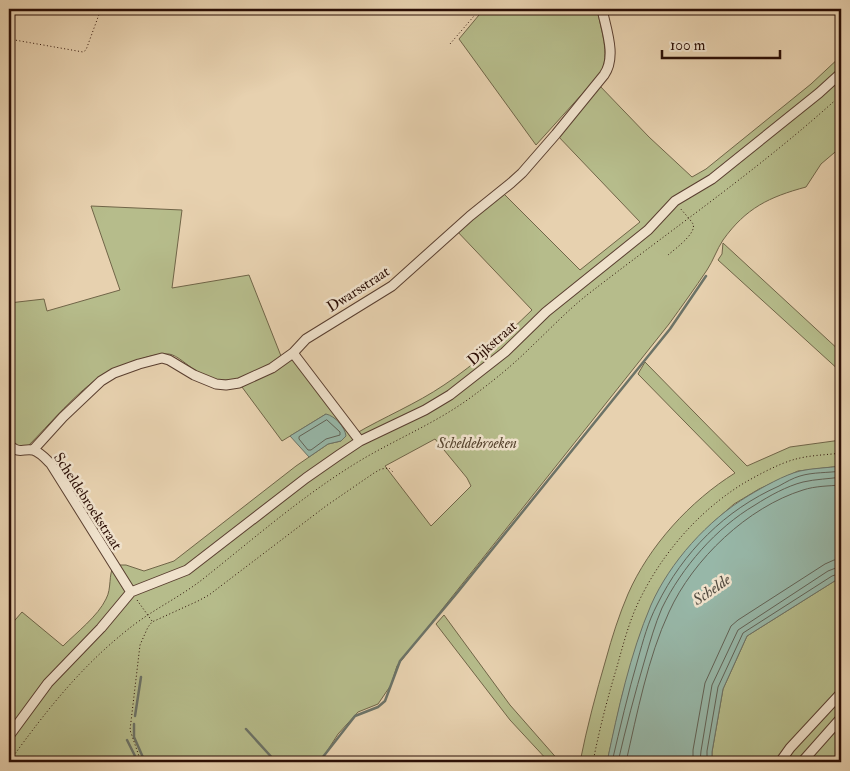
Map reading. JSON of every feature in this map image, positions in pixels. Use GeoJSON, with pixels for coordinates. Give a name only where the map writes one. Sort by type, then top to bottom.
{"type":"FeatureCollection","features":[{"type":"Feature","properties":{"kind":"street","name":"Dwarsstraat"},"geometry":{"type":"LineString","coordinates":[[33,450],[63,416],[102,381],[114,374],[139,364],[162,358],[216,384],[239,383],[261,374],[293,353],[306,339],[392,286],[470,216],[522,173],[607,72],[610,54],[602,9]]}},
{"type":"Feature","properties":{"kind":"street","name":"Dijkstraat"},"geometry":{"type":"LineString","coordinates":[[131,592],[187,570],[306,478],[360,441],[425,410],[474,378],[565,297],[648,230],[675,201],[712,179],[841,73]]}},
{"type":"Feature","properties":{"kind":"street"},"geometry":{"type":"LineString","coordinates":[[293,353],[360,441]]}},
{"type":"Feature","properties":{"kind":"street"},"geometry":{"type":"LineString","coordinates":[[9,445],[18,451]]}},
{"type":"Feature","properties":{"kind":"street","name":"Scheldebroekstraat"},"geometry":{"type":"LineString","coordinates":[[18,451],[33,450],[51,464],[131,592]]}},
{"type":"Feature","properties":{"kind":"street"},"geometry":{"type":"LineString","coordinates":[[9,736],[48,683],[101,628],[131,592]]}},
{"type":"Feature","properties":{"kind":"street"},"geometry":{"type":"LineString","coordinates":[[780,762],[790,748],[841,693]]}},
{"type":"Feature","properties":{"kind":"street"},"geometry":{"type":"LineString","coordinates":[[802,762],[841,718]]}},
{"type":"Feature","properties":{"kind":"path"},"geometry":{"type":"LineString","coordinates":[[9,39],[83,52],[86,50],[101,9]]}},
{"type":"Feature","properties":{"kind":"path"},"geometry":{"type":"LineString","coordinates":[[450,44],[480,9]]}},
{"type":"Feature","properties":{"kind":"path"},"geometry":{"type":"LineString","coordinates":[[668,255],[693,230],[693,225],[675,201]]}},
{"type":"Feature","properties":{"kind":"path"},"geometry":{"type":"LineString","coordinates":[[9,466],[18,451]]}},
{"type":"Feature","properties":{"kind":"path"},"geometry":{"type":"LineString","coordinates":[[594,762],[610,693],[627,634],[640,599],[659,565],[678,541],[701,516],[726,494],[753,478],[794,459],[841,453]]}},
{"type":"Feature","properties":{"kind":"path"},"geometry":{"type":"LineString","coordinates":[[141,762],[130,730],[140,645],[152,622],[209,594],[326,506],[374,473],[389,468],[394,474]]}},
{"type":"Feature","properties":{"kind":"path"},"geometry":{"type":"LineString","coordinates":[[131,592],[152,622]]}},
{"type":"Feature","properties":{"kind":"path"},"geometry":{"type":"LineString","coordinates":[[9,762],[44,714],[75,677],[110,644],[147,615]]}},
{"type":"Feature","properties":{"kind":"green space"},"geometry":{"type":"Polygon","coordinates":[[[484,9],[597,9],[605,49],[604,65],[601,73],[536,145],[459,39],[484,9]]]}},
{"type":"Feature","properties":{"kind":"green space","name":"Scheldebroeken"},"geometry":{"type":"Polygon","coordinates":[[[841,56],[841,147],[821,164],[806,187],[759,205],[732,229],[721,244],[707,270],[669,324],[397,666],[391,685],[378,704],[358,712],[338,734],[320,762],[9,762],[9,627],[22,612],[63,646],[92,618],[102,605],[108,595],[114,565],[126,565],[144,571],[174,561],[296,466],[328,444],[341,441],[326,414],[282,441],[239,383],[293,353],[355,434],[433,392],[456,377],[489,350],[532,310],[455,229],[501,191],[580,270],[640,222],[556,134],[598,84],[649,137],[692,177],[706,169],[811,84],[841,56]],[[435,439],[385,466],[431,526],[471,486],[467,478],[435,439]]]}},
{"type":"Feature","properties":{"kind":"green space"},"geometry":{"type":"Polygon","coordinates":[[[91,206],[182,210],[172,288],[249,275],[281,356],[250,375],[228,380],[206,376],[169,354],[141,359],[107,372],[94,381],[27,447],[23,448],[13,445],[9,439],[9,303],[44,299],[47,311],[120,290],[91,206]]]}},
{"type":"Feature","properties":{"kind":"green space"},"geometry":{"type":"Polygon","coordinates":[[[723,243],[841,352],[841,372],[718,260],[722,254],[723,243]]]}},
{"type":"Feature","properties":{"kind":"green space"},"geometry":{"type":"Polygon","coordinates":[[[645,362],[747,466],[790,447],[841,440],[841,466],[798,471],[759,489],[734,504],[710,525],[688,549],[652,604],[639,638],[622,696],[607,762],[580,762],[611,643],[628,594],[637,576],[647,559],[672,526],[702,497],[735,473],[638,374],[645,362]]]}},
{"type":"Feature","properties":{"kind":"green space"},"geometry":{"type":"Polygon","coordinates":[[[841,577],[841,762],[712,762],[723,689],[747,636],[841,577]]]}},
{"type":"Feature","properties":{"kind":"green space"},"geometry":{"type":"Polygon","coordinates":[[[444,615],[510,705],[560,762],[549,762],[510,720],[436,624],[444,615]]]}},
{"type":"Feature","properties":{"kind":"water"},"geometry":{"type":"Polygon","coordinates":[[[326,414],[339,422],[346,436],[341,441],[328,444],[309,457],[290,436],[326,414]]]}},
{"type":"Feature","properties":{"kind":"water","name":"Schelde"},"geometry":{"type":"Polygon","coordinates":[[[841,466],[841,577],[747,636],[723,689],[712,762],[607,762],[625,682],[637,643],[651,605],[679,558],[719,517],[760,489],[780,478],[800,471],[841,466]]]}},
{"type":"Feature","properties":{"kind":"waterway"},"geometry":{"type":"LineString","coordinates":[[319,762],[355,716],[378,707],[385,701],[400,661],[670,329],[706,276]]}},
{"type":"Feature","properties":{"kind":"waterway"},"geometry":{"type":"LineString","coordinates":[[135,716],[141,677]]}},
{"type":"Feature","properties":{"kind":"waterway"},"geometry":{"type":"LineString","coordinates":[[134,724],[134,737],[145,762]]}},
{"type":"Feature","properties":{"kind":"waterway"},"geometry":{"type":"LineString","coordinates":[[246,729],[276,762]]}},
{"type":"Feature","properties":{"kind":"waterway"},"geometry":{"type":"LineString","coordinates":[[127,740],[138,762]]}}]}
